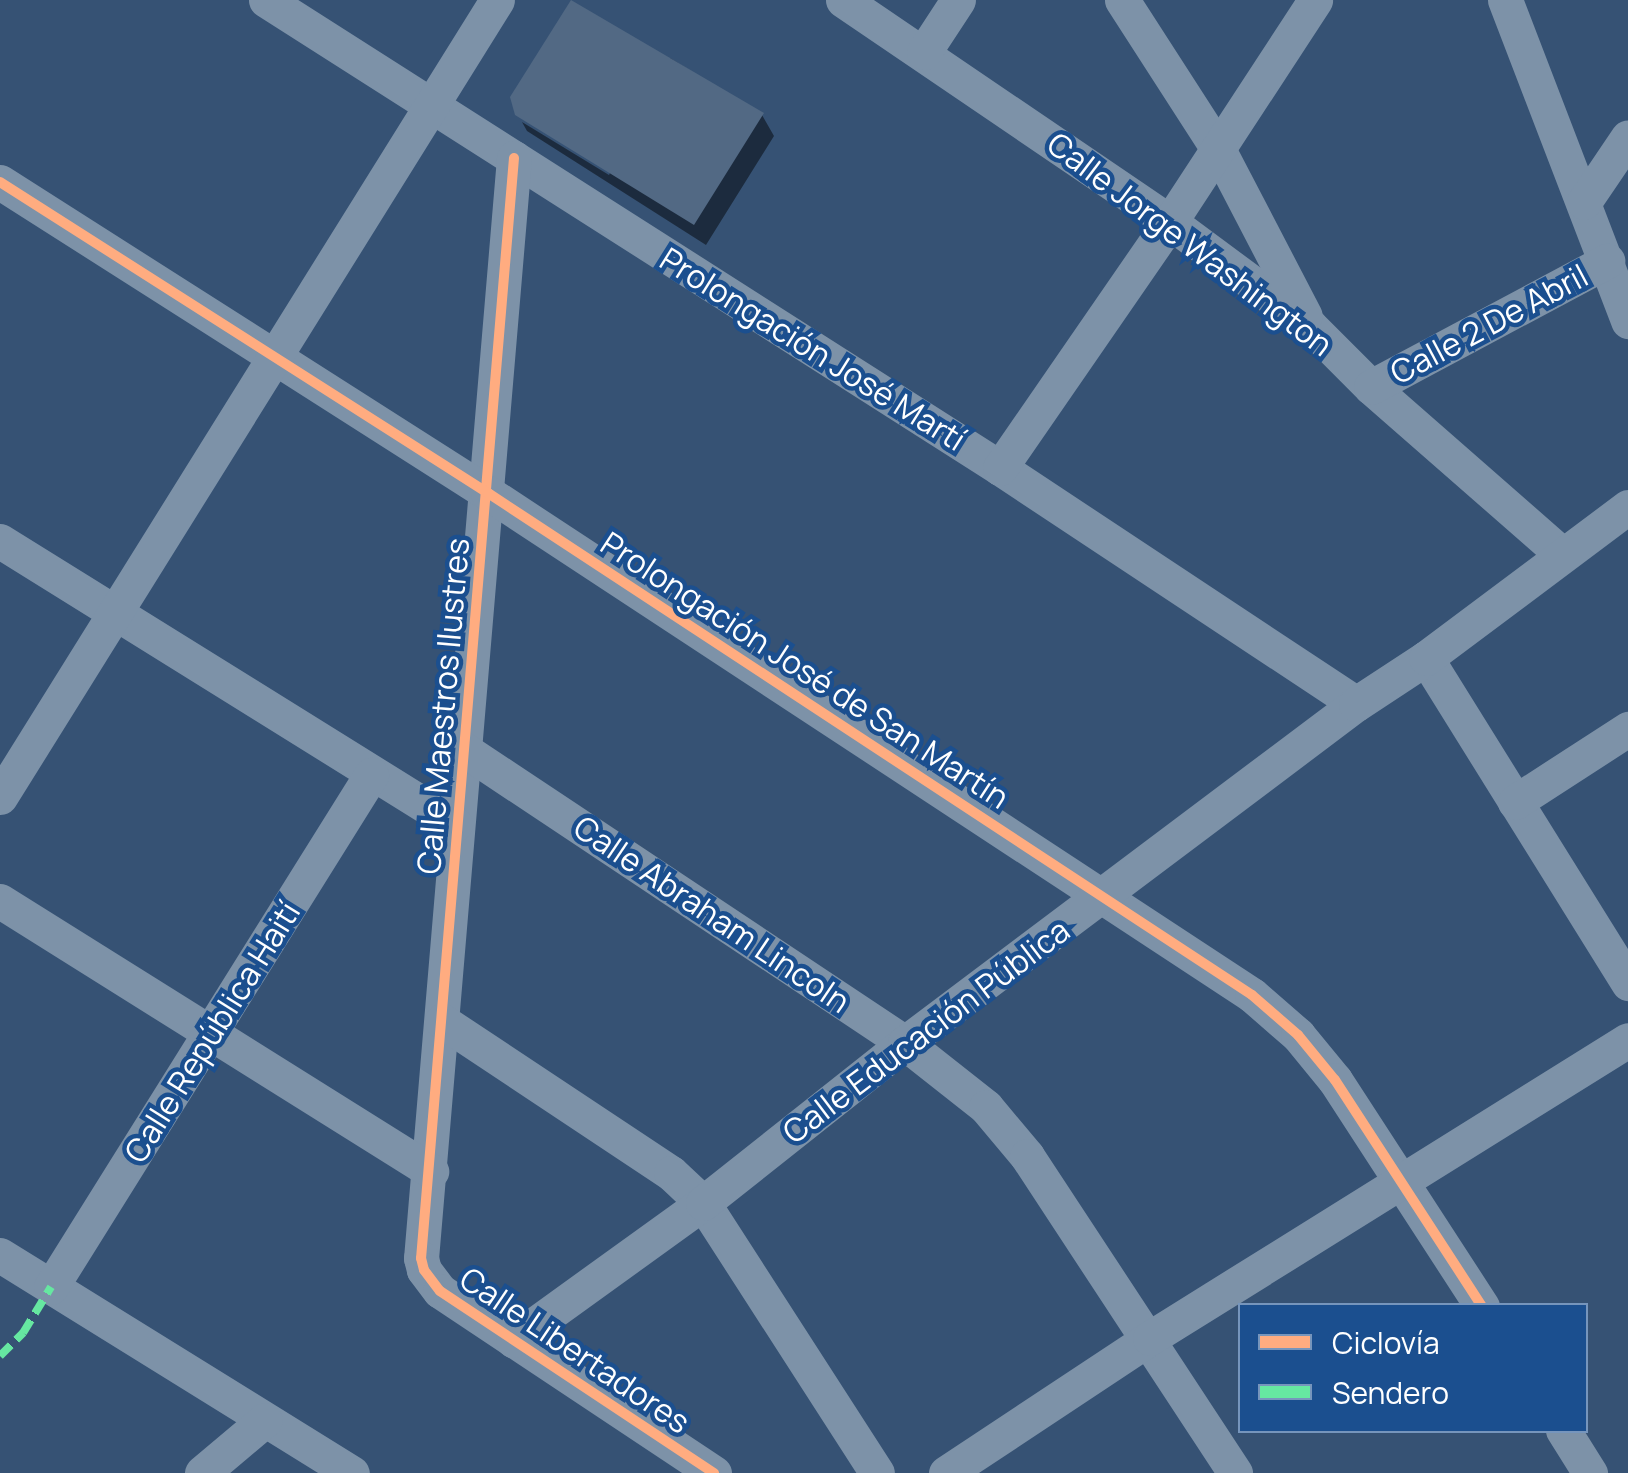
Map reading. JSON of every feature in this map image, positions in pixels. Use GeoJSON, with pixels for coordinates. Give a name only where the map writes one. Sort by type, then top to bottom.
{"type":"FeatureCollection","features":[{"type":"Feature","properties":{"kind":"street","name":"Prolongación José Martí"},"geometry":{"type":"LineString","coordinates":[[266,0],[1000,468],[1356,704]]}},
{"type":"Feature","properties":{"kind":"street"},"geometry":{"type":"LineString","coordinates":[[0,797],[118,614],[498,0]]}},
{"type":"Feature","properties":{"kind":"street","name":"Calle Jorge Washington"},"geometry":{"type":"LineString","coordinates":[[843,0],[1170,222],[1310,326],[1371,387],[1562,554]]}},
{"type":"Feature","properties":{"kind":"street"},"geometry":{"type":"LineString","coordinates":[[924,52],[958,0]]}},
{"type":"Feature","properties":{"kind":"street"},"geometry":{"type":"LineString","coordinates":[[1122,0],[1218,149],[1310,326]]}},
{"type":"Feature","properties":{"kind":"street"},"geometry":{"type":"LineString","coordinates":[[1000,468],[1170,222],[1314,0]]}},
{"type":"Feature","properties":{"kind":"street"},"geometry":{"type":"LineString","coordinates":[[1504,0],[1628,321]]}},
{"type":"Feature","properties":{"kind":"street"},"geometry":{"type":"LineString","coordinates":[[1584,202],[1628,138]]}},
{"type":"Feature","properties":{"kind":"street","name":"Calle Maestros Ilustres"},"geometry":{"type":"LineString","coordinates":[[421,1258],[514,158]]}},
{"type":"Feature","properties":{"kind":"street","name":"Prolongación José de San Martín"},"geometry":{"type":"LineString","coordinates":[[0,182],[488,494],[1252,994],[1298,1035],[1403,1183],[1480,1303]]}},
{"type":"Feature","properties":{"kind":"street","name":"Calle 2 De Abril"},"geometry":{"type":"LineString","coordinates":[[1371,387],[1607,261]]}},
{"type":"Feature","properties":{"kind":"street","name":"Calle Educación Pública"},"geometry":{"type":"LineString","coordinates":[[513,1340],[703,1203],[906,1042],[1356,704],[1426,658],[1628,506]]}},
{"type":"Feature","properties":{"kind":"street"},"geometry":{"type":"LineString","coordinates":[[0,541],[371,776],[455,824]]}},
{"type":"Feature","properties":{"kind":"street"},"geometry":{"type":"LineString","coordinates":[[1426,658],[1628,982]]}},
{"type":"Feature","properties":{"kind":"street"},"geometry":{"type":"LineString","coordinates":[[1515,802],[1628,729]]}},
{"type":"Feature","properties":{"kind":"street","name":"Calle Abraham Lincoln"},"geometry":{"type":"LineString","coordinates":[[463,749],[906,1042],[986,1108],[1027,1156],[1235,1473]]}},
{"type":"Feature","properties":{"kind":"street","name":"Calle República Haití"},"geometry":{"type":"LineString","coordinates":[[51,1287],[371,776]]}},
{"type":"Feature","properties":{"kind":"street"},"geometry":{"type":"LineString","coordinates":[[0,901],[431,1170]]}},
{"type":"Feature","properties":{"kind":"street"},"geometry":{"type":"LineString","coordinates":[[442,1021],[671,1173],[703,1203],[878,1473]]}},
{"type":"Feature","properties":{"kind":"street"},"geometry":{"type":"LineString","coordinates":[[946,1473],[1150,1338],[1628,1040]]}},
{"type":"Feature","properties":{"kind":"street"},"geometry":{"type":"LineString","coordinates":[[0,1255],[352,1473]]}},
{"type":"Feature","properties":{"kind":"street","name":"Calle Libertadores"},"geometry":{"type":"LineString","coordinates":[[421,1258],[424,1270],[440,1291],[714,1473]]}},
{"type":"Feature","properties":{"kind":"street"},"geometry":{"type":"LineString","coordinates":[[202,1473],[265,1420]]}},
{"type":"Feature","properties":{"kind":"street"},"geometry":{"type":"LineString","coordinates":[[1564,1433],[1590,1473]]}},
{"type":"Feature","properties":{"kind":"building"},"geometry":{"type":"Polygon","coordinates":[[[571,0],[764,113],[694,225],[515,115],[510,97],[571,0]]]}},
{"type":"Feature","properties":{"kind":"marked path"},"geometry":{"type":"LineString","coordinates":[[0,1356],[23,1333],[51,1287]]}},
{"type":"Feature","properties":{"kind":"cycle path"},"geometry":{"type":"LineString","coordinates":[[514,158],[421,1258],[424,1270],[440,1291],[714,1473]]}},
{"type":"Feature","properties":{"kind":"cycle path"},"geometry":{"type":"LineString","coordinates":[[0,182],[488,493],[1252,995],[1298,1035],[1335,1080],[1480,1303]]}}]}
